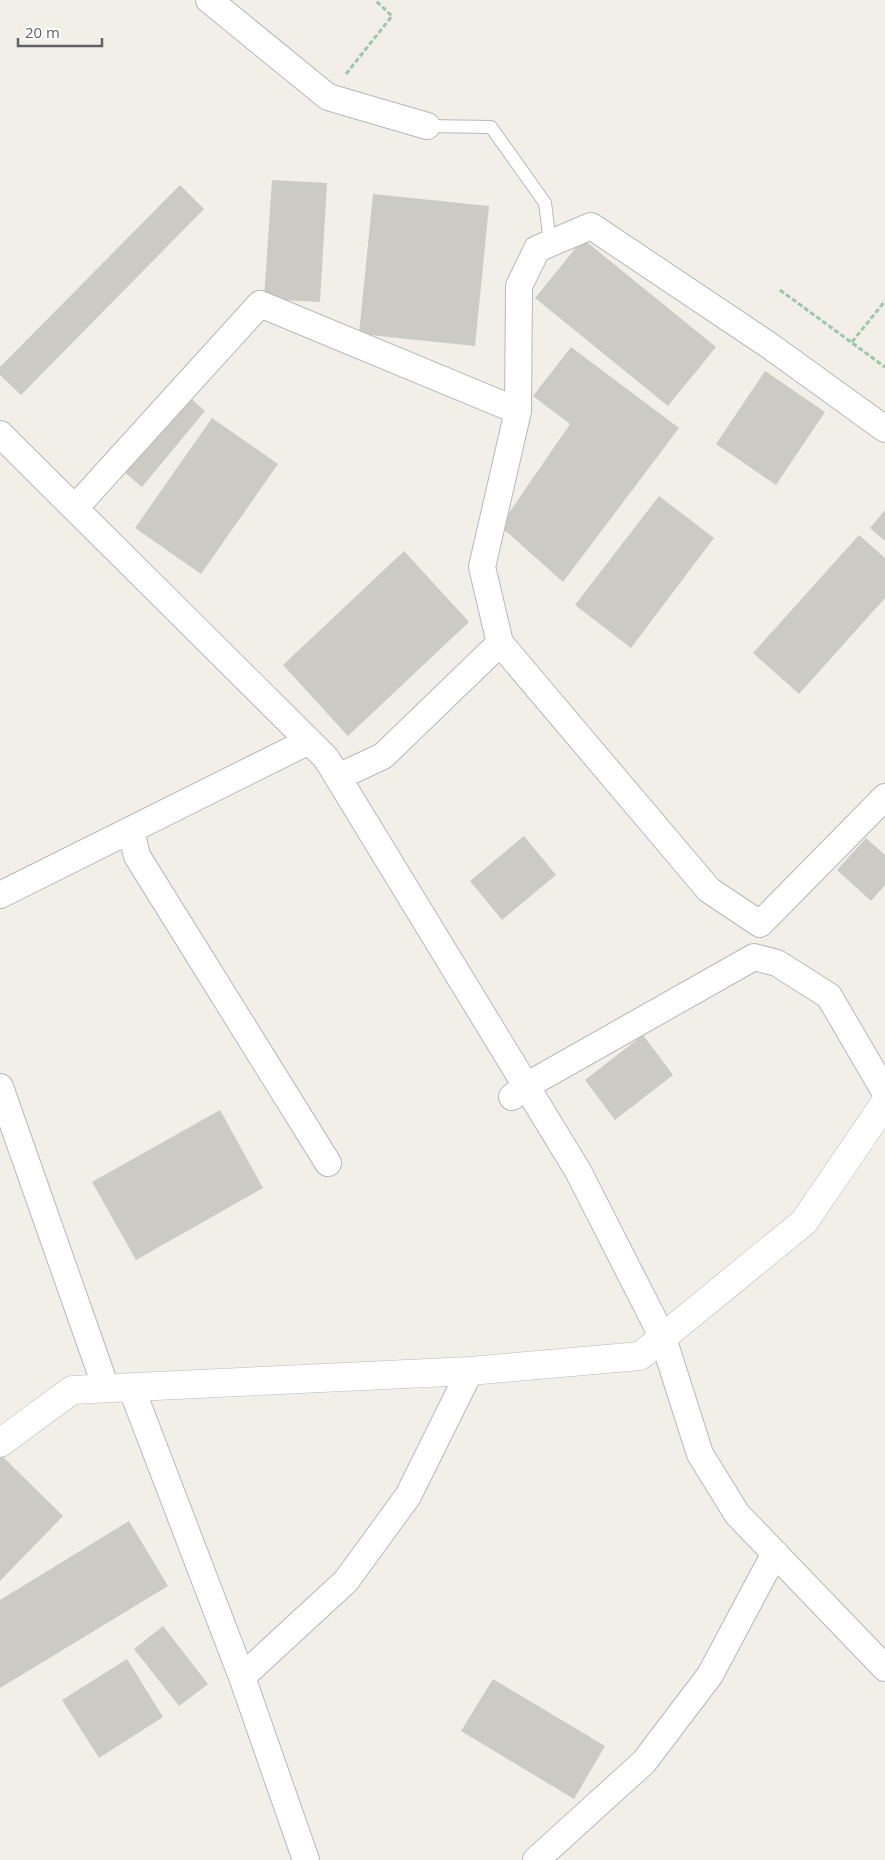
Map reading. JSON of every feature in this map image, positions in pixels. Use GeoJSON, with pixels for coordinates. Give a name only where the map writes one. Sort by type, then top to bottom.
{"type":"FeatureCollection","features":[{"type":"Feature","properties":{"kind":"main road"},"geometry":{"type":"LineString","coordinates":[[0,1443],[72,1390],[470,1371],[640,1356],[804,1222],[885,1102]]}},
{"type":"Feature","properties":{"kind":"street"},"geometry":{"type":"LineString","coordinates":[[208,0],[328,97],[427,126]]}},
{"type":"Feature","properties":{"kind":"street"},"geometry":{"type":"LineString","coordinates":[[762,922],[760,924],[708,890],[500,643],[482,567],[518,411],[519,286],[537,249],[591,226],[770,346],[885,429]]}},
{"type":"Feature","properties":{"kind":"street"},"geometry":{"type":"LineString","coordinates":[[75,508],[260,304],[518,411]]}},
{"type":"Feature","properties":{"kind":"street"},"geometry":{"type":"LineString","coordinates":[[0,434],[326,758],[519,1092],[578,1171],[663,1338],[700,1454],[737,1514],[885,1668]]}},
{"type":"Feature","properties":{"kind":"street"},"geometry":{"type":"LineString","coordinates":[[338,777],[383,756],[500,643]]}},
{"type":"Feature","properties":{"kind":"street"},"geometry":{"type":"LineString","coordinates":[[0,896],[309,741]]}},
{"type":"Feature","properties":{"kind":"street"},"geometry":{"type":"LineString","coordinates":[[754,957],[762,922],[885,797]]}},
{"type":"Feature","properties":{"kind":"street"},"geometry":{"type":"LineString","coordinates":[[131,830],[137,856],[328,1163]]}},
{"type":"Feature","properties":{"kind":"street"},"geometry":{"type":"LineString","coordinates":[[519,1092],[754,957],[778,963],[829,996],[885,1092]]}},
{"type":"Feature","properties":{"kind":"street"},"geometry":{"type":"LineString","coordinates":[[0,1087],[119,1388],[242,1676],[306,1860]]}},
{"type":"Feature","properties":{"kind":"street"},"geometry":{"type":"LineString","coordinates":[[242,1676],[346,1581],[408,1496],[470,1371]]}},
{"type":"Feature","properties":{"kind":"street"},"geometry":{"type":"LineString","coordinates":[[536,1860],[644,1762],[710,1675],[775,1553]]}},
{"type":"Feature","properties":{"kind":"lane"},"geometry":{"type":"LineString","coordinates":[[427,126],[491,127],[546,203],[550,243]]}},
{"type":"Feature","properties":{"kind":"path"},"geometry":{"type":"LineString","coordinates":[[328,97],[392,16],[375,0]]}},
{"type":"Feature","properties":{"kind":"path"},"geometry":{"type":"LineString","coordinates":[[780,290],[885,367]]}},
{"type":"Feature","properties":{"kind":"path"},"geometry":{"type":"LineString","coordinates":[[852,342],[885,300]]}},
{"type":"Feature","properties":{"kind":"building"},"geometry":{"type":"Polygon","coordinates":[[[272,180],[327,183],[320,302],[264,299],[272,180]]]}},
{"type":"Feature","properties":{"kind":"building"},"geometry":{"type":"Polygon","coordinates":[[[180,185],[204,209],[21,395],[0,375],[0,367],[180,185]]]}},
{"type":"Feature","properties":{"kind":"building"},"geometry":{"type":"Polygon","coordinates":[[[373,194],[489,206],[475,346],[359,334],[373,194]]]}},
{"type":"Feature","properties":{"kind":"building"},"geometry":{"type":"Polygon","coordinates":[[[583,239],[716,347],[668,406],[535,298],[583,239]]]}},
{"type":"Feature","properties":{"kind":"building"},"geometry":{"type":"Polygon","coordinates":[[[571,347],[679,428],[563,582],[500,526],[570,424],[533,396],[571,347]]]}},
{"type":"Feature","properties":{"kind":"building"},"geometry":{"type":"Polygon","coordinates":[[[765,371],[825,412],[776,485],[716,444],[765,371]]]}},
{"type":"Feature","properties":{"kind":"building"},"geometry":{"type":"Polygon","coordinates":[[[187,395],[205,411],[142,487],[123,471],[187,395]]]}},
{"type":"Feature","properties":{"kind":"building"},"geometry":{"type":"Polygon","coordinates":[[[212,418],[278,464],[201,574],[135,528],[212,418]]]}},
{"type":"Feature","properties":{"kind":"building"},"geometry":{"type":"Polygon","coordinates":[[[659,496],[714,538],[631,648],[575,605],[659,496]]]}},
{"type":"Feature","properties":{"kind":"building"},"geometry":{"type":"Polygon","coordinates":[[[885,510],[885,541],[870,528],[885,510]]]}},
{"type":"Feature","properties":{"kind":"building"},"geometry":{"type":"Polygon","coordinates":[[[859,535],[885,558],[885,598],[799,694],[753,653],[859,535]]]}},
{"type":"Feature","properties":{"kind":"building"},"geometry":{"type":"Polygon","coordinates":[[[404,551],[469,622],[348,736],[283,665],[404,551]]]}},
{"type":"Feature","properties":{"kind":"building"},"geometry":{"type":"Polygon","coordinates":[[[524,836],[556,875],[502,920],[470,881],[524,836]]]}},
{"type":"Feature","properties":{"kind":"building"},"geometry":{"type":"Polygon","coordinates":[[[866,838],[885,855],[885,885],[871,901],[837,870],[866,838]]]}},
{"type":"Feature","properties":{"kind":"building"},"geometry":{"type":"Polygon","coordinates":[[[643,1035],[673,1075],[615,1120],[585,1080],[643,1035]]]}},
{"type":"Feature","properties":{"kind":"building"},"geometry":{"type":"Polygon","coordinates":[[[220,1110],[263,1188],[136,1260],[92,1182],[220,1110]]]}},
{"type":"Feature","properties":{"kind":"building"},"geometry":{"type":"Polygon","coordinates":[[[0,1454],[63,1516],[0,1581],[0,1454]]]}},
{"type":"Feature","properties":{"kind":"building"},"geometry":{"type":"Polygon","coordinates":[[[129,1521],[168,1586],[0,1688],[0,1600],[129,1521]]]}},
{"type":"Feature","properties":{"kind":"building"},"geometry":{"type":"Polygon","coordinates":[[[163,1626],[208,1684],[179,1706],[134,1649],[163,1626]]]}},
{"type":"Feature","properties":{"kind":"building"},"geometry":{"type":"Polygon","coordinates":[[[127,1659],[163,1717],[99,1758],[62,1700],[127,1659]]]}},
{"type":"Feature","properties":{"kind":"building"},"geometry":{"type":"Polygon","coordinates":[[[493,1679],[605,1746],[574,1799],[461,1731],[493,1679]]]}}]}
